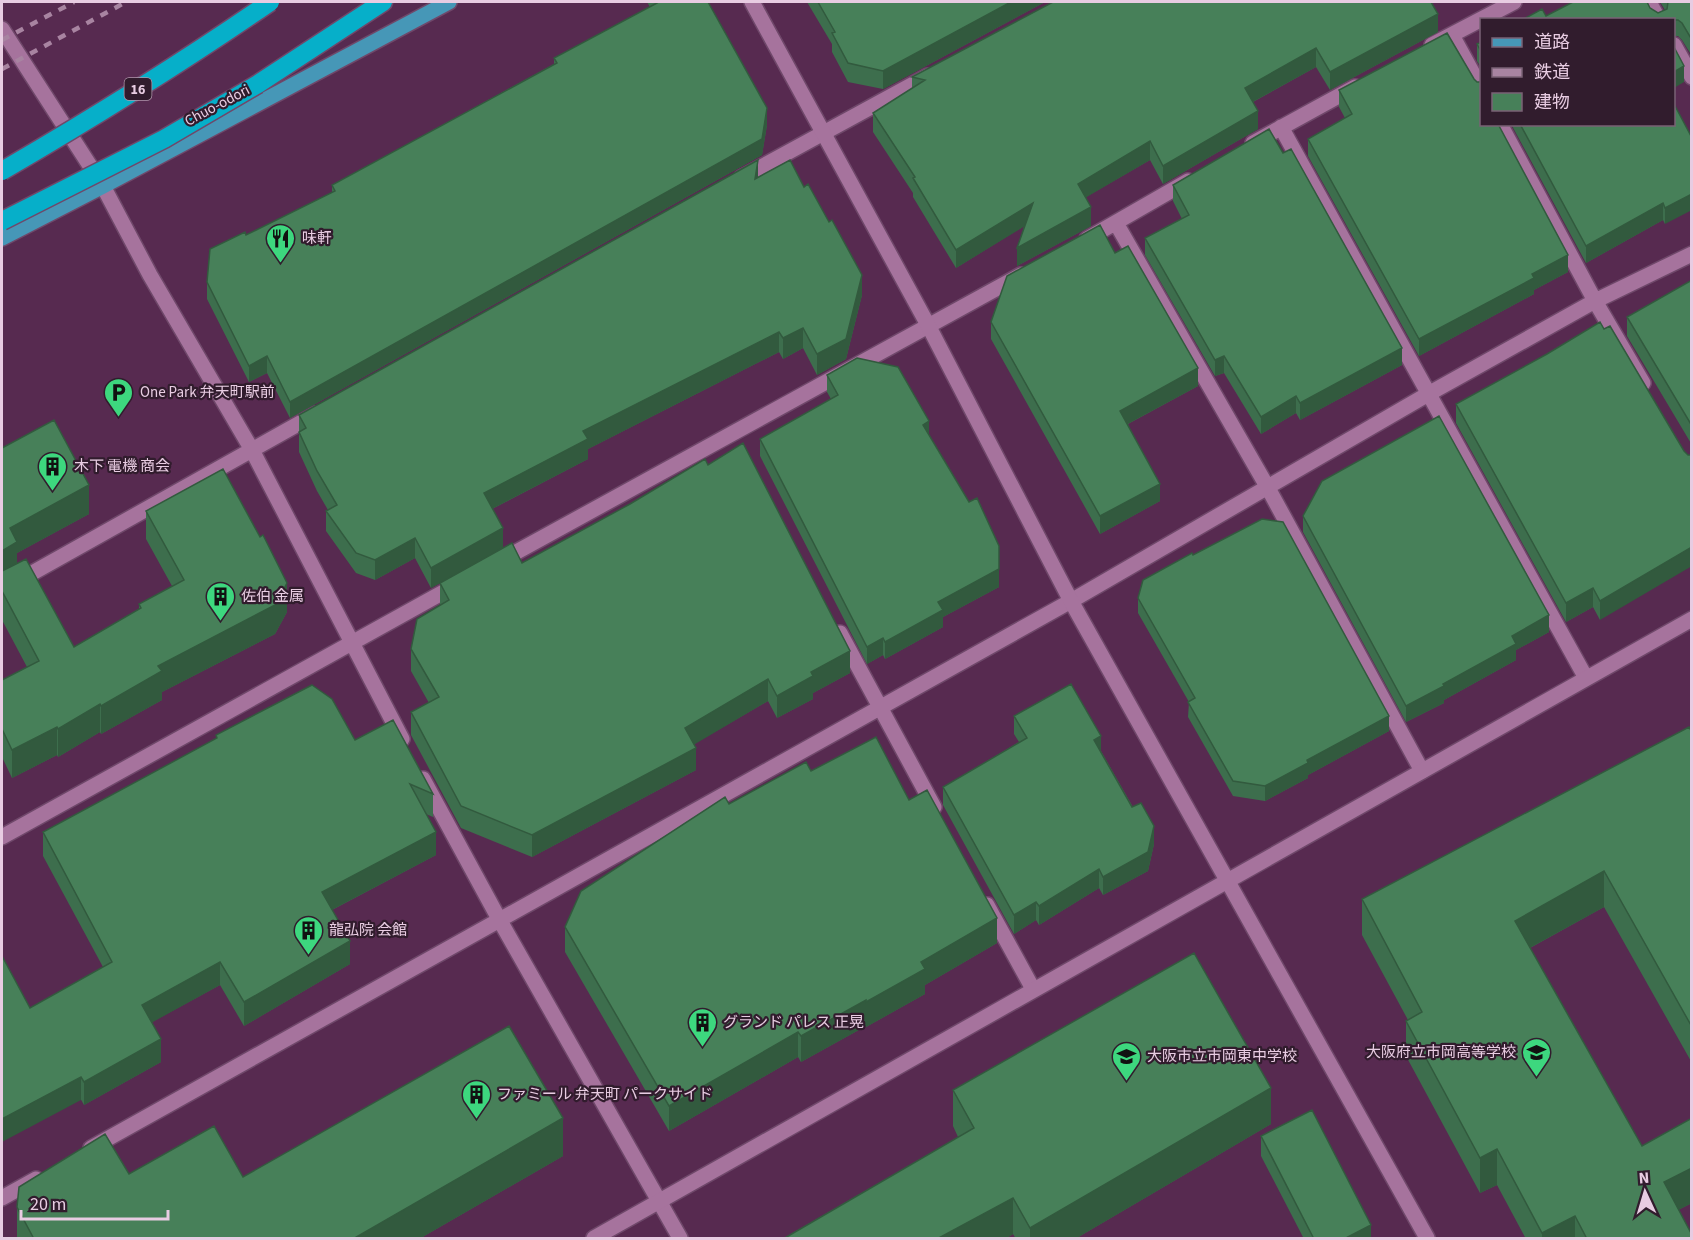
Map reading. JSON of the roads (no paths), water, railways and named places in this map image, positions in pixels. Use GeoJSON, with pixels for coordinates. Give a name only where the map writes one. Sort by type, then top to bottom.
{"type":"FeatureCollection","features":[{"type":"Feature","properties":{"kind":"highway","name":"16"},"geometry":{"type":"LineString","coordinates":[[2,171],[93,118],[270,2]]}},
{"type":"Feature","properties":{"kind":"highway"},"geometry":{"type":"LineString","coordinates":[[2,221],[164,139],[258,84],[383,2]]}},
{"type":"Feature","properties":{"kind":"main road","name":"Chuo-odori"},"geometry":{"type":"LineString","coordinates":[[2,238],[449,2]]}},
{"type":"Feature","properties":{"kind":"street"},"geometry":{"type":"LineString","coordinates":[[752,2],[928,325],[1071,601],[1427,1239]]}},
{"type":"Feature","properties":{"kind":"street"},"geometry":{"type":"LineString","coordinates":[[1484,18],[1514,2]]}},
{"type":"Feature","properties":{"kind":"street"},"geometry":{"type":"LineString","coordinates":[[1649,2],[1658,18]]}},
{"type":"Feature","properties":{"kind":"street"},"geometry":{"type":"LineString","coordinates":[[1422,51],[1480,20]]}},
{"type":"Feature","properties":{"kind":"street"},"geometry":{"type":"LineString","coordinates":[[2,29],[103,186],[150,275],[252,450],[351,644],[499,919],[680,1239]]}},
{"type":"Feature","properties":{"kind":"street"},"geometry":{"type":"LineString","coordinates":[[1452,35],[1480,86]]}},
{"type":"Feature","properties":{"kind":"street"},"geometry":{"type":"LineString","coordinates":[[1675,47],[1692,77]]}},
{"type":"Feature","properties":{"kind":"street"},"geometry":{"type":"LineString","coordinates":[[730,184],[940,69]]}},
{"type":"Feature","properties":{"kind":"street"},"geometry":{"type":"LineString","coordinates":[[1240,151],[1372,78]]}},
{"type":"Feature","properties":{"kind":"street"},"geometry":{"type":"LineString","coordinates":[[1501,126],[1595,301],[1649,394]]}},
{"type":"Feature","properties":{"kind":"street"},"geometry":{"type":"LineString","coordinates":[[1281,127],[1586,678]]}},
{"type":"Feature","properties":{"kind":"street"},"geometry":{"type":"LineString","coordinates":[[1074,246],[1199,175]]}},
{"type":"Feature","properties":{"kind":"street"},"geometry":{"type":"LineString","coordinates":[[1116,223],[1268,488],[1422,771]]}},
{"type":"Feature","properties":{"kind":"street"},"geometry":{"type":"LineString","coordinates":[[74,1157],[1071,601],[1430,393],[1595,301],[1692,254]]}},
{"type":"Feature","properties":{"kind":"street"},"geometry":{"type":"LineString","coordinates":[[2,837],[481,572],[738,435],[928,325],[1032,268]]}},
{"type":"Feature","properties":{"kind":"street"},"geometry":{"type":"LineString","coordinates":[[2,591],[324,409]]}},
{"type":"Feature","properties":{"kind":"street"},"geometry":{"type":"LineString","coordinates":[[831,615],[942,822]]}},
{"type":"Feature","properties":{"kind":"street"},"geometry":{"type":"LineString","coordinates":[[594,1239],[1033,989],[1692,619]]}},
{"type":"Feature","properties":{"kind":"street"},"geometry":{"type":"LineString","coordinates":[[982,895],[1033,989]]}},
{"type":"Feature","properties":{"kind":"street"},"geometry":{"type":"LineString","coordinates":[[2,1198],[53,1169]]}},
{"type":"Feature","properties":{"kind":"railway"},"geometry":{"type":"LineString","coordinates":[[2,40],[74,2]]}},
{"type":"Feature","properties":{"kind":"railway"},"geometry":{"type":"LineString","coordinates":[[2,69],[126,2]]}},
{"type":"Feature","properties":{"kind":"place","name":"味軒"},"geometry":{"type":"Point","coordinates":[281,264]}},
{"type":"Feature","properties":{"kind":"place","name":"One Park 弁天町駅前"},"geometry":{"type":"Point","coordinates":[119,418]}},
{"type":"Feature","properties":{"kind":"place","name":"木下 電機 商会"},"geometry":{"type":"Point","coordinates":[53,492]}},
{"type":"Feature","properties":{"kind":"place","name":"佐伯 金属"},"geometry":{"type":"Point","coordinates":[220,622]}},
{"type":"Feature","properties":{"kind":"place","name":"龍弘院 会館"},"geometry":{"type":"Point","coordinates":[308,956]}},
{"type":"Feature","properties":{"kind":"place","name":"グランド パレス 正晃"},"geometry":{"type":"Point","coordinates":[702,1048]}},
{"type":"Feature","properties":{"kind":"place","name":"大阪府立市岡高等学校"},"geometry":{"type":"Point","coordinates":[1537,1078]}},
{"type":"Feature","properties":{"kind":"place","name":"大阪市立市岡東中学校"},"geometry":{"type":"Point","coordinates":[1126,1082]}},
{"type":"Feature","properties":{"kind":"place","name":"ファミール 弁天町 パークサイド"},"geometry":{"type":"Point","coordinates":[476,1120]}}]}
